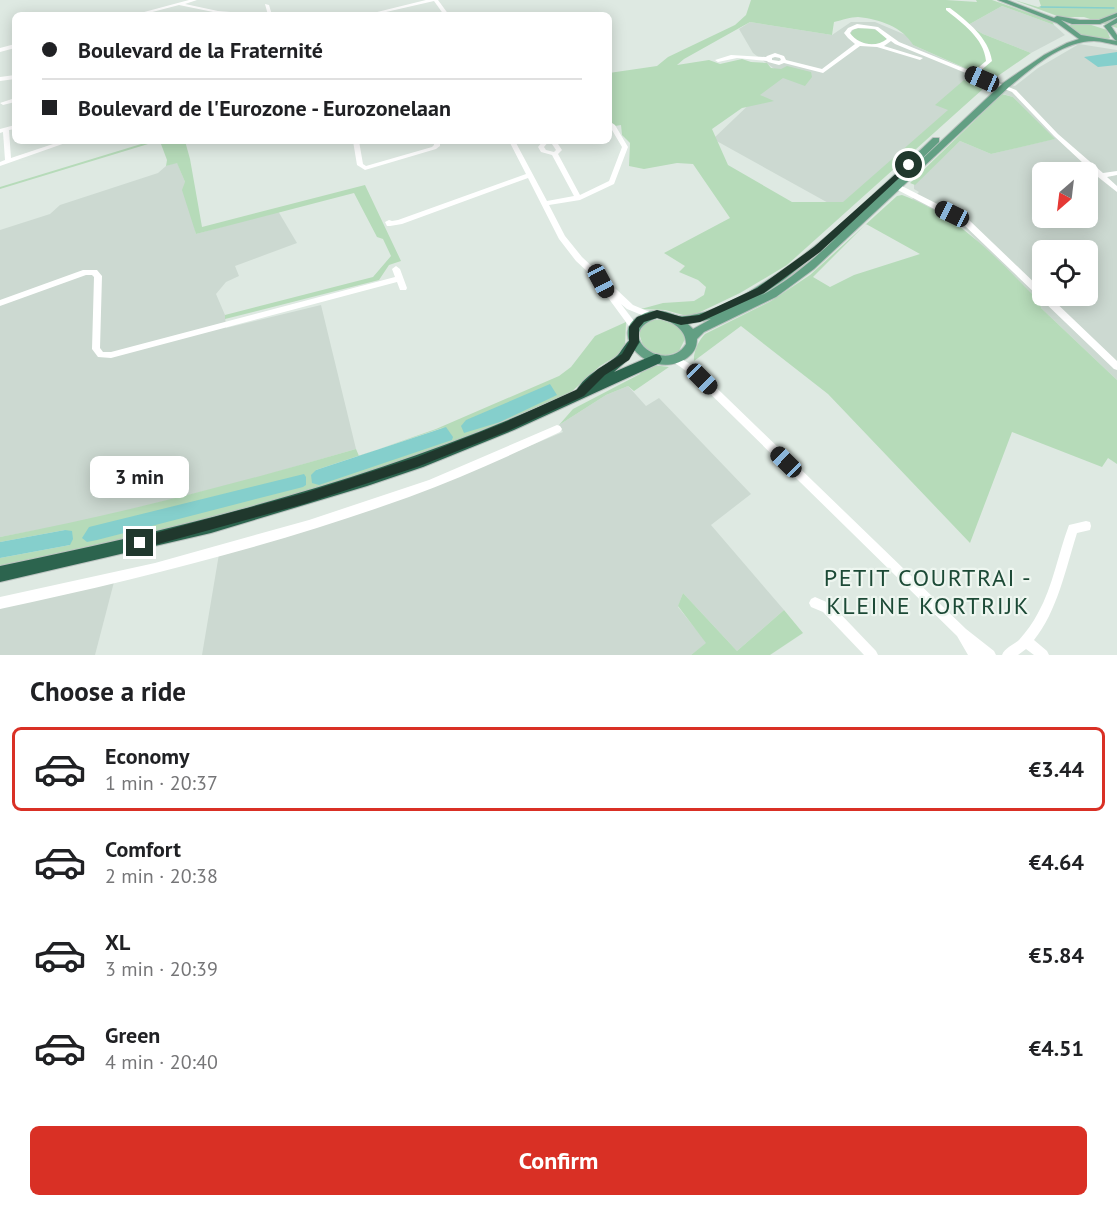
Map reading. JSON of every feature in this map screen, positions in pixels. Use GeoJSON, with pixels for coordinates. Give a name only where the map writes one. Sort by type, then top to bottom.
{"type":"FeatureCollection","features":[{"type":"Feature","properties":{"kind":"highway"},"geometry":{"type":"LineString","coordinates":[[580,393],[602,372],[625,357],[634,342]]}},
{"type":"Feature","properties":{"kind":"highway"},"geometry":{"type":"LineString","coordinates":[[0,574],[151,540],[323,493],[417,462],[480,438],[639,364],[656,359]]}},
{"type":"Feature","properties":{"kind":"main road"},"geometry":{"type":"LineString","coordinates":[[1001,0],[1059,21],[1068,30],[1090,40]]}},
{"type":"Feature","properties":{"kind":"main road"},"geometry":{"type":"LineString","coordinates":[[1008,0],[1060,19],[1102,22],[1117,15]]}},
{"type":"Feature","properties":{"kind":"main road"},"geometry":{"type":"LineString","coordinates":[[1114,37],[1109,24],[1117,20]]}},
{"type":"Feature","properties":{"kind":"main road"},"geometry":{"type":"LineString","coordinates":[[691,338],[700,329],[722,315],[772,294],[811,267],[893,185],[1024,64],[1068,39],[1068,24],[1077,21]]}},
{"type":"Feature","properties":{"kind":"main road"},"geometry":{"type":"LineString","coordinates":[[1089,22],[1114,37]]}},
{"type":"Feature","properties":{"kind":"main road"},"geometry":{"type":"LineString","coordinates":[[999,87],[1075,42],[1106,41],[1114,37]]}},
{"type":"Feature","properties":{"kind":"main road"},"geometry":{"type":"LineString","coordinates":[[681,321],[688,329],[691,338],[690,346],[686,353],[675,359],[656,359],[642,353],[634,342],[634,327],[649,315],[665,315],[681,321],[722,315]]}},
{"type":"Feature","properties":{"kind":"street"},"geometry":{"type":"LineString","coordinates":[[163,0],[167,7]]}},
{"type":"Feature","properties":{"kind":"street"},"geometry":{"type":"LineString","coordinates":[[147,12],[195,0]]}},
{"type":"Feature","properties":{"kind":"street"},"geometry":{"type":"LineString","coordinates":[[380,12],[434,0],[444,12]]}},
{"type":"Feature","properties":{"kind":"street"},"geometry":{"type":"LineString","coordinates":[[179,4],[218,12]]}},
{"type":"Feature","properties":{"kind":"street"},"geometry":{"type":"LineString","coordinates":[[267,5],[269,12]]}},
{"type":"Feature","properties":{"kind":"street"},"geometry":{"type":"LineString","coordinates":[[948,9],[971,28],[989,58],[976,72],[980,79]]}},
{"type":"Feature","properties":{"kind":"street"},"geometry":{"type":"LineString","coordinates":[[980,79],[896,50],[859,44],[848,36],[850,29],[860,26],[873,27],[885,32],[890,39],[999,87],[1022,99],[1117,190]]}},
{"type":"Feature","properties":{"kind":"street"},"geometry":{"type":"LineString","coordinates":[[877,46],[888,43],[890,39]]}},
{"type":"Feature","properties":{"kind":"street"},"geometry":{"type":"LineString","coordinates":[[718,60],[738,56],[749,59],[768,59],[770,56],[777,55],[784,61],[823,72],[859,44]]}},
{"type":"Feature","properties":{"kind":"street"},"geometry":{"type":"LineString","coordinates":[[970,74],[984,60],[983,46]]}},
{"type":"Feature","properties":{"kind":"street"},"geometry":{"type":"LineString","coordinates":[[768,59],[776,66],[784,61]]}},
{"type":"Feature","properties":{"kind":"street"},"geometry":{"type":"LineString","coordinates":[[3,104],[12,101]]}},
{"type":"Feature","properties":{"kind":"street"},"geometry":{"type":"LineString","coordinates":[[544,204],[578,198],[608,186],[615,178],[625,144],[616,136],[612,125]]}},
{"type":"Feature","properties":{"kind":"street"},"geometry":{"type":"LineString","coordinates":[[3,130],[8,162]]}},
{"type":"Feature","properties":{"kind":"street"},"geometry":{"type":"LineString","coordinates":[[0,164],[59,144]]}},
{"type":"Feature","properties":{"kind":"street"},"geometry":{"type":"LineString","coordinates":[[357,144],[362,168],[434,148],[437,144]]}},
{"type":"Feature","properties":{"kind":"street"},"geometry":{"type":"LineString","coordinates":[[514,144],[562,237],[579,259],[630,307],[649,315]]}},
{"type":"Feature","properties":{"kind":"street"},"geometry":{"type":"LineString","coordinates":[[544,144],[541,147],[543,151],[555,154],[578,198]]}},
{"type":"Feature","properties":{"kind":"street"},"geometry":{"type":"LineString","coordinates":[[555,144],[559,150],[555,154]]}},
{"type":"Feature","properties":{"kind":"street"},"geometry":{"type":"LineString","coordinates":[[1100,176],[1117,173]]}},
{"type":"Feature","properties":{"kind":"street"},"geometry":{"type":"LineString","coordinates":[[389,222],[390,224],[399,222],[530,175]]}},
{"type":"Feature","properties":{"kind":"street"},"geometry":{"type":"LineString","coordinates":[[893,185],[952,214],[969,225],[1032,285]]}},
{"type":"Feature","properties":{"kind":"street"},"geometry":{"type":"LineString","coordinates":[[396,269],[403,288]]}},
{"type":"Feature","properties":{"kind":"street"},"geometry":{"type":"LineString","coordinates":[[0,303],[86,272],[94,272],[98,276],[96,349],[100,355],[111,355],[399,279]]}},
{"type":"Feature","properties":{"kind":"street"},"geometry":{"type":"LineString","coordinates":[[601,281],[634,327]]}},
{"type":"Feature","properties":{"kind":"street"},"geometry":{"type":"LineString","coordinates":[[1054,306],[1117,366]]}},
{"type":"Feature","properties":{"kind":"street"},"geometry":{"type":"LineString","coordinates":[[686,353],[692,370]]}},
{"type":"Feature","properties":{"kind":"street"},"geometry":{"type":"LineString","coordinates":[[675,359],[692,370],[962,633],[989,655]]}},
{"type":"Feature","properties":{"kind":"street"},"geometry":{"type":"LineString","coordinates":[[0,603],[152,568],[313,523],[411,491],[491,459],[557,429]]}},
{"type":"Feature","properties":{"kind":"street"},"geometry":{"type":"LineString","coordinates":[[1008,655],[1025,641],[1041,620],[1073,529],[1086,526]]}},
{"type":"Feature","properties":{"kind":"street"},"geometry":{"type":"LineString","coordinates":[[815,603],[827,608],[872,655]]}},
{"type":"Feature","properties":{"kind":"street"},"geometry":{"type":"LineString","coordinates":[[962,633],[974,655]]}},
{"type":"Feature","properties":{"kind":"street"},"geometry":{"type":"LineString","coordinates":[[1025,641],[1043,655]]}},
{"type":"Feature","properties":{"kind":"street"},"geometry":{"type":"LineString","coordinates":[[984,655],[989,655]]}},
{"type":"Feature","properties":{"kind":"shaded area"},"geometry":{"type":"Polygon","coordinates":[[[1002,6],[1054,25],[1065,35],[1031,53],[983,34],[968,25],[1002,6]]]}},
{"type":"Feature","properties":{"kind":"shaded area"},"geometry":{"type":"Polygon","coordinates":[[[750,22],[832,35],[851,22],[875,22],[908,36],[913,45],[986,78],[1015,86],[1038,68],[1079,44],[1117,50],[1117,380],[1041,306],[1098,306],[1098,240],[1032,240],[1032,294],[964,228],[912,199],[919,192],[914,189],[914,185],[960,141],[991,154],[1054,139],[1013,97],[984,88],[841,210],[713,139],[781,74],[753,53],[739,29],[750,22]]]}},
{"type":"Feature","properties":{"kind":"shaded area"},"geometry":{"type":"Polygon","coordinates":[[[177,162],[185,182],[196,234],[278,211],[297,243],[235,266],[239,276],[226,282],[216,294],[225,315],[226,328],[321,305],[356,449],[249,480],[80,522],[0,537],[0,230],[50,214],[60,205],[158,173],[166,166],[177,162]]]}},
{"type":"Feature","properties":{"kind":"shaded area"},"geometry":{"type":"Polygon","coordinates":[[[628,386],[646,406],[659,398],[751,494],[711,525],[784,610],[737,651],[683,593],[678,607],[707,643],[691,655],[202,655],[219,554],[470,471],[563,432],[559,425],[606,395],[628,386]]]}},
{"type":"Feature","properties":{"kind":"shaded area"},"geometry":{"type":"Polygon","coordinates":[[[114,582],[95,655],[0,655],[0,607],[114,582]]]}},
{"type":"Feature","properties":{"kind":"green space"},"geometry":{"type":"Polygon","coordinates":[[[751,0],[977,2],[976,0],[992,0],[1052,21],[1054,25],[1002,6],[968,25],[983,34],[1031,53],[992,80],[913,45],[903,33],[890,25],[858,17],[834,22],[832,35],[750,22],[684,59],[677,65],[709,60],[720,64],[742,59],[767,63],[771,68],[781,69],[787,66],[811,72],[812,77],[805,86],[783,78],[760,95],[774,101],[742,108],[712,129],[728,165],[792,202],[843,202],[948,110],[935,105],[964,80],[984,88],[787,265],[740,293],[694,315],[641,309],[663,303],[694,301],[704,295],[706,287],[698,280],[679,272],[685,266],[664,253],[730,218],[693,164],[677,163],[644,169],[629,166],[630,143],[622,135],[621,125],[612,126],[612,73],[657,66],[668,57],[735,25],[746,15],[751,0]]]}},
{"type":"Feature","properties":{"kind":"green space"},"geometry":{"type":"Polygon","coordinates":[[[1014,0],[1038,7],[1041,6],[1039,0],[1117,0],[1117,28],[1084,17],[1060,17],[1014,0]]]}},
{"type":"Feature","properties":{"kind":"green space"},"geometry":{"type":"Polygon","coordinates":[[[1085,23],[1107,30],[1110,38],[1099,40],[1088,38],[1069,26],[1085,23]]]}},
{"type":"Feature","properties":{"kind":"green space"},"geometry":{"type":"Polygon","coordinates":[[[868,28],[882,32],[887,40],[884,43],[866,43],[850,34],[854,29],[868,28]]]}},
{"type":"Feature","properties":{"kind":"green space"},"geometry":{"type":"Polygon","coordinates":[[[1002,94],[1013,97],[1055,139],[991,154],[960,141],[915,185],[910,183],[1002,94]]]}},
{"type":"Feature","properties":{"kind":"green space"},"geometry":{"type":"Polygon","coordinates":[[[141,144],[148,144],[0,189],[0,187],[141,144]]]}},
{"type":"Feature","properties":{"kind":"green space"},"geometry":{"type":"Polygon","coordinates":[[[161,144],[186,144],[202,227],[365,185],[401,261],[389,265],[379,280],[225,319],[225,315],[373,277],[391,256],[383,239],[377,237],[354,193],[196,234],[182,190],[185,182],[177,163],[166,166],[167,160],[161,144]]]}},
{"type":"Feature","properties":{"kind":"green space"},"geometry":{"type":"Polygon","coordinates":[[[902,195],[943,215],[960,227],[1008,270],[1032,294],[1032,306],[1041,306],[1117,380],[1117,464],[1108,458],[1102,467],[1012,432],[970,543],[828,394],[741,326],[694,361],[697,346],[705,334],[771,301],[810,275],[864,226],[813,277],[830,287],[854,275],[920,254],[866,224],[897,196],[902,195]]]}},
{"type":"Feature","properties":{"kind":"green space"},"geometry":{"type":"Polygon","coordinates":[[[653,320],[668,321],[681,329],[685,339],[679,351],[669,355],[660,355],[643,346],[639,333],[644,325],[653,320]]]}},
{"type":"Feature","properties":{"kind":"green space"},"geometry":{"type":"Polygon","coordinates":[[[626,322],[625,345],[620,357],[618,355],[600,366],[569,394],[413,458],[221,517],[0,569],[0,558],[70,545],[65,530],[0,542],[0,537],[179,497],[356,449],[359,456],[316,470],[312,483],[445,427],[378,449],[436,429],[559,376],[571,367],[595,336],[626,322]]]}},
{"type":"Feature","properties":{"kind":"green space"},"geometry":{"type":"Polygon","coordinates":[[[652,365],[669,367],[634,391],[628,386],[606,395],[559,425],[573,409],[640,374],[643,367],[652,365]]]}},
{"type":"Feature","properties":{"kind":"green space"},"geometry":{"type":"Polygon","coordinates":[[[683,593],[737,651],[784,610],[803,633],[770,655],[691,655],[706,643],[678,606],[683,593]]]}},
{"type":"Feature","properties":{"kind":"water"},"geometry":{"type":"Polygon","coordinates":[[[1117,52],[1117,65],[1098,67],[1084,57],[1117,52]]]}},
{"type":"Feature","properties":{"kind":"water"},"geometry":{"type":"Polygon","coordinates":[[[550,384],[557,395],[500,422],[464,433],[461,426],[466,420],[550,384]]]}},
{"type":"Feature","properties":{"kind":"water"},"geometry":{"type":"Polygon","coordinates":[[[446,427],[453,437],[452,440],[319,485],[312,483],[311,475],[316,470],[446,427]]]}},
{"type":"Feature","properties":{"kind":"water"},"geometry":{"type":"Polygon","coordinates":[[[304,474],[306,485],[303,487],[97,540],[87,542],[82,538],[89,527],[304,474]]]}},
{"type":"Feature","properties":{"kind":"water"},"geometry":{"type":"Polygon","coordinates":[[[65,530],[72,531],[73,539],[70,545],[0,558],[0,542],[65,530]]]}},
{"type":"Feature","properties":{"kind":"waterway"},"geometry":{"type":"LineString","coordinates":[[1041,7],[1114,8]]}},
{"type":"Feature","properties":{"kind":"district","name":"PETIT COURTRAI - KLEINE KORTRIJK"},"geometry":{"type":"Point","coordinates":[928,591]}},
{"type":"Feature","properties":{"kind":"route"},"geometry":{"type":"LineString","coordinates":[[140,543],[304,498],[417,462],[504,428],[580,393],[602,372],[625,357],[634,342],[634,327],[644,317],[657,314],[674,317],[681,321],[700,319],[774,282],[800,264],[909,165]]}}]}
